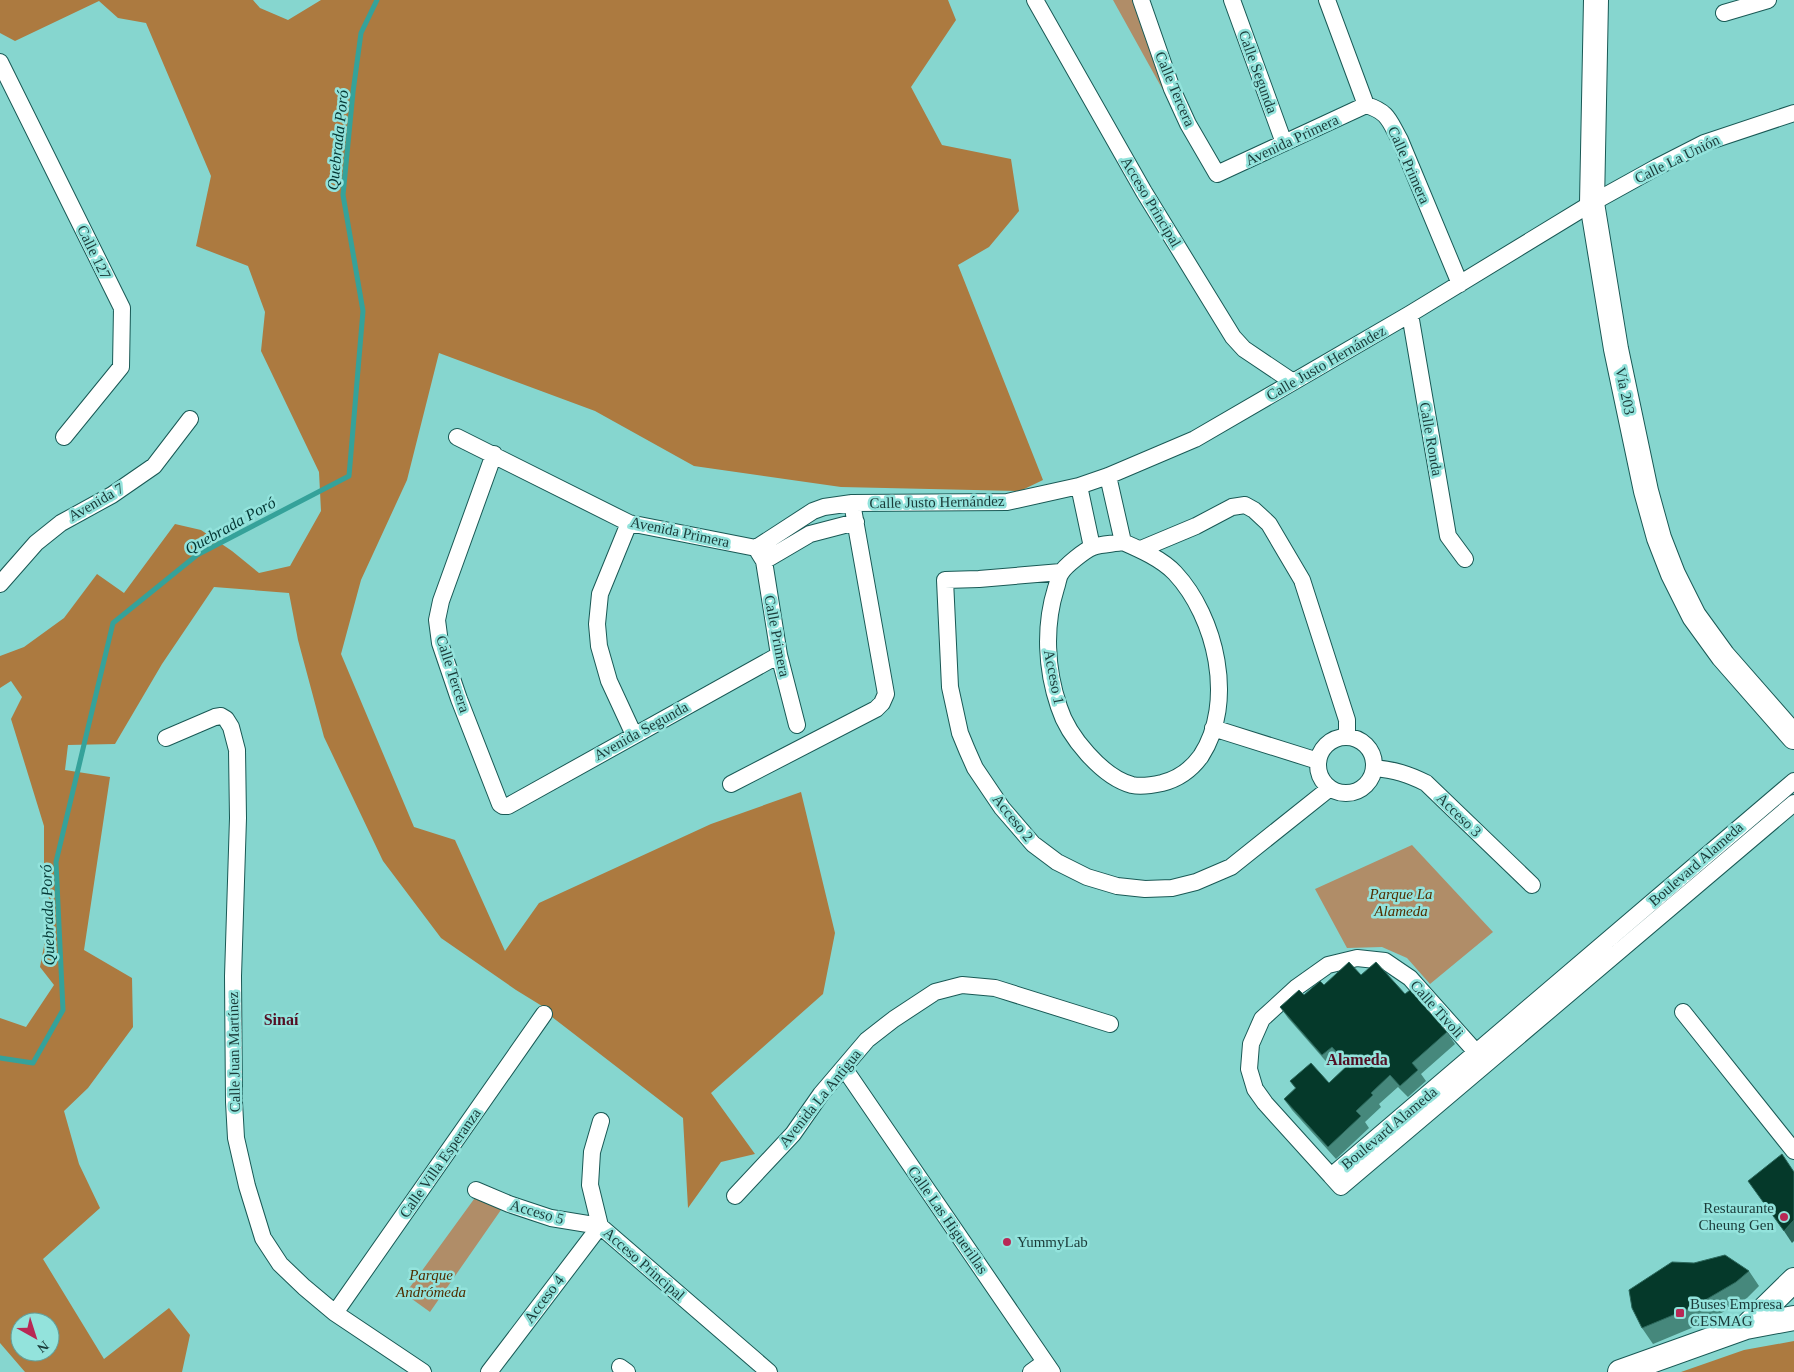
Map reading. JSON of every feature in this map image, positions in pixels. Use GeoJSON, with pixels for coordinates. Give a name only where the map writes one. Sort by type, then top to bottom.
{"type":"FeatureCollection","features":[{"type":"Feature","properties":{"kind":"main road","name":"Vía 203"},"geometry":{"type":"LineString","coordinates":[[1596,0],[1592,203],[1616,349],[1646,491],[1659,538],[1673,574],[1694,616],[1723,656],[1794,737]]}},
{"type":"Feature","properties":{"kind":"main road"},"geometry":{"type":"LineString","coordinates":[[1746,1327],[1794,1280]]}},
{"type":"Feature","properties":{"kind":"main road"},"geometry":{"type":"LineString","coordinates":[[1620,1372],[1746,1327],[1794,1318]]}},
{"type":"Feature","properties":{"kind":"street","name":"Acceso Principal"},"geometry":{"type":"LineString","coordinates":[[1035,0],[1145,193],[1232,337],[1244,348],[1294,382]]}},
{"type":"Feature","properties":{"kind":"street","name":"Calle Tercera"},"geometry":{"type":"LineString","coordinates":[[1140,0],[1172,89],[1188,124],[1217,174]]}},
{"type":"Feature","properties":{"kind":"street","name":"Calle Segunda"},"geometry":{"type":"LineString","coordinates":[[1232,0],[1284,143]]}},
{"type":"Feature","properties":{"kind":"street"},"geometry":{"type":"LineString","coordinates":[[1327,0],[1366,105]]}},
{"type":"Feature","properties":{"kind":"street"},"geometry":{"type":"LineString","coordinates":[[1724,13],[1768,0]]}},
{"type":"Feature","properties":{"kind":"street","name":"Calle 127"},"geometry":{"type":"LineString","coordinates":[[0,63],[122,308],[121,367],[64,437]]}},
{"type":"Feature","properties":{"kind":"street","name":"Avenida Primera"},"geometry":{"type":"LineString","coordinates":[[1217,174],[1366,105]]}},
{"type":"Feature","properties":{"kind":"street","name":"Calle Primera"},"geometry":{"type":"LineString","coordinates":[[1366,105],[1380,109],[1388,118],[1400,140],[1460,284]]}},
{"type":"Feature","properties":{"kind":"street","name":"Calle La Unión"},"geometry":{"type":"LineString","coordinates":[[1592,203],[1704,143],[1794,113]]}},
{"type":"Feature","properties":{"kind":"street","name":"Calle Justo Hernández"},"geometry":{"type":"LineString","coordinates":[[731,784],[876,709],[886,694],[852,503],[1007,502],[1078,486],[1108,476],[1195,440],[1410,314],[1592,203]]}},
{"type":"Feature","properties":{"kind":"street","name":"Calle Ronda"},"geometry":{"type":"LineString","coordinates":[[1410,314],[1448,536],[1465,559]]}},
{"type":"Feature","properties":{"kind":"street","name":"Avenida 7"},"geometry":{"type":"LineString","coordinates":[[0,584],[36,543],[61,523],[112,495],[154,466],[190,419]]}},
{"type":"Feature","properties":{"kind":"street","name":"Avenida Primera"},"geometry":{"type":"LineString","coordinates":[[457,437],[629,523],[760,554]]}},
{"type":"Feature","properties":{"kind":"street","name":"Calle Tercera"},"geometry":{"type":"LineString","coordinates":[[494,454],[441,602],[437,620],[440,643],[459,699],[500,804],[503,806]]}},
{"type":"Feature","properties":{"kind":"street"},"geometry":{"type":"LineString","coordinates":[[1061,572],[1074,559],[1092,547],[1123,542],[1108,476]]}},
{"type":"Feature","properties":{"kind":"street"},"geometry":{"type":"LineString","coordinates":[[1078,486],[1092,547]]}},
{"type":"Feature","properties":{"kind":"street"},"geometry":{"type":"LineString","coordinates":[[760,554],[813,512],[824,506],[852,503]]}},
{"type":"Feature","properties":{"kind":"street"},"geometry":{"type":"LineString","coordinates":[[1141,549],[1196,526],[1232,507],[1245,505],[1254,510],[1269,524],[1302,580],[1347,720],[1347,736]]}},
{"type":"Feature","properties":{"kind":"street"},"geometry":{"type":"LineString","coordinates":[[760,554],[810,534],[856,522]]}},
{"type":"Feature","properties":{"kind":"street"},"geometry":{"type":"LineString","coordinates":[[629,523],[600,594],[597,624],[599,646],[610,681],[634,735]]}},
{"type":"Feature","properties":{"kind":"street","name":"Acceso 1"},"geometry":{"type":"LineString","coordinates":[[1061,572],[1050,606],[1048,641],[1051,674],[1059,708],[1070,730],[1099,766],[1115,779],[1134,786],[1153,785],[1172,780],[1188,771],[1201,755],[1213,728],[1218,703],[1218,669],[1210,632],[1194,597],[1174,571],[1141,549],[1123,542]]}},
{"type":"Feature","properties":{"kind":"street","name":"Calle Primera"},"geometry":{"type":"LineString","coordinates":[[760,554],[779,655],[797,726]]}},
{"type":"Feature","properties":{"kind":"street","name":"Acceso 2"},"geometry":{"type":"LineString","coordinates":[[1061,572],[945,580],[950,687],[960,733],[975,768],[1002,808],[1033,844],[1057,862],[1087,877],[1117,886],[1145,889],[1172,888],[1196,882],[1231,867],[1330,788]]}},
{"type":"Feature","properties":{"kind":"street","name":"Avenida Segunda"},"geometry":{"type":"LineString","coordinates":[[503,806],[508,806],[779,655]]}},
{"type":"Feature","properties":{"kind":"street","name":"Calle Juan Martínez"},"geometry":{"type":"LineString","coordinates":[[166,738],[215,717],[226,719],[231,727],[237,750],[238,818],[233,976],[236,1138],[247,1186],[263,1238],[280,1264],[335,1313],[422,1372]]}},
{"type":"Feature","properties":{"kind":"street"},"geometry":{"type":"LineString","coordinates":[[1213,728],[1318,761]]}},
{"type":"Feature","properties":{"kind":"street"},"geometry":{"type":"LineString","coordinates":[[1347,736],[1356,738],[1364,743],[1374,759],[1371,778],[1366,785],[1348,793],[1330,788],[1320,776],[1318,761],[1325,746],[1339,737],[1347,736]]}},
{"type":"Feature","properties":{"kind":"street","name":"Acceso 3"},"geometry":{"type":"LineString","coordinates":[[1374,768],[1396,770],[1426,783],[1532,885]]}},
{"type":"Feature","properties":{"kind":"street","name":"Boulevard Alameda"},"geometry":{"type":"LineString","coordinates":[[1590,966],[1698,863],[1794,781]]}},
{"type":"Feature","properties":{"kind":"street","name":"Boulevard Alameda"},"geometry":{"type":"LineString","coordinates":[[1331,1176],[1481,1059],[1590,966],[1708,876],[1794,803]]}},
{"type":"Feature","properties":{"kind":"street"},"geometry":{"type":"LineString","coordinates":[[1698,863],[1708,876]]}},
{"type":"Feature","properties":{"kind":"street","name":"Calle Tivoli"},"geometry":{"type":"LineString","coordinates":[[1331,1176],[1265,1103],[1255,1089],[1249,1070],[1251,1044],[1262,1019],[1297,987],[1328,965],[1357,958],[1385,961],[1410,978],[1481,1059]]}},
{"type":"Feature","properties":{"kind":"street","name":"Avenida La Antigua"},"geometry":{"type":"LineString","coordinates":[[735,1196],[793,1134],[821,1094],[868,1040],[894,1018],[935,992],[962,985],[995,988],[1110,1024]]}},
{"type":"Feature","properties":{"kind":"street"},"geometry":{"type":"LineString","coordinates":[[1684,1012],[1794,1151]]}},
{"type":"Feature","properties":{"kind":"street","name":"Calle Villa Esperanza"},"geometry":{"type":"LineString","coordinates":[[335,1313],[544,1014]]}},
{"type":"Feature","properties":{"kind":"street","name":"Calle Las Higuerillas"},"geometry":{"type":"LineString","coordinates":[[844,1068],[1048,1367]]}},
{"type":"Feature","properties":{"kind":"street","name":"Acceso Principal"},"geometry":{"type":"LineString","coordinates":[[601,1121],[592,1152],[590,1185],[600,1226],[769,1372]]}},
{"type":"Feature","properties":{"kind":"street","name":"Acceso 5"},"geometry":{"type":"LineString","coordinates":[[476,1190],[509,1204],[553,1218],[600,1226]]}},
{"type":"Feature","properties":{"kind":"street","name":"Acceso 4"},"geometry":{"type":"LineString","coordinates":[[489,1372],[600,1226]]}},
{"type":"Feature","properties":{"kind":"street"},"geometry":{"type":"LineString","coordinates":[[1031,1372],[1048,1367]]}},
{"type":"Feature","properties":{"kind":"green space"},"geometry":{"type":"Polygon","coordinates":[[[1113,0],[1134,0],[1174,110],[1113,0]]]}},
{"type":"Feature","properties":{"kind":"green space","name":"Parque La Alameda"},"geometry":{"type":"Polygon","coordinates":[[[1412,845],[1493,932],[1430,984],[1407,958],[1382,947],[1347,948],[1315,889],[1412,845]]]}},
{"type":"Feature","properties":{"kind":"green space","name":"Parque Andrómeda"},"geometry":{"type":"Polygon","coordinates":[[[477,1195],[503,1207],[430,1312],[405,1294],[477,1195]]]}},
{"type":"Feature","properties":{"kind":"shaded area"},"geometry":{"type":"Polygon","coordinates":[[[0,0],[253,0],[260,8],[288,20],[321,0],[948,0],[956,20],[911,87],[942,145],[1011,159],[1019,211],[989,247],[958,265],[1043,480],[1020,491],[841,487],[694,466],[595,411],[439,353],[407,480],[361,580],[341,654],[414,827],[455,840],[505,951],[539,903],[711,824],[801,792],[835,933],[823,994],[711,1093],[755,1154],[721,1162],[688,1208],[683,1118],[552,1017],[542,1006],[441,938],[383,861],[324,737],[298,640],[289,593],[214,587],[162,664],[115,744],[68,745],[65,770],[110,777],[84,950],[132,978],[133,1027],[88,1088],[64,1111],[79,1164],[100,1208],[43,1259],[104,1359],[169,1308],[190,1335],[182,1372],[25,1372],[16,1362],[60,1362],[60,1312],[10,1312],[10,1355],[0,1343],[0,1018],[26,1027],[54,985],[40,967],[52,904],[44,888],[44,826],[11,719],[22,697],[11,681],[0,688],[0,656],[24,647],[64,618],[97,574],[124,593],[175,524],[201,530],[232,551],[259,573],[290,566],[321,511],[319,472],[261,351],[265,312],[248,266],[196,246],[211,176],[146,23],[118,18],[99,1],[15,41],[0,33],[0,0]]]}},
{"type":"Feature","properties":{"kind":"shaded area"},"geometry":{"type":"Polygon","coordinates":[[[1794,1341],[1794,1372],[1681,1372],[1744,1350],[1794,1341]]]}},
{"type":"Feature","properties":{"kind":"building"},"geometry":{"type":"Polygon","coordinates":[[[1349,962],[1361,975],[1376,962],[1405,994],[1410,990],[1447,1032],[1412,1063],[1418,1070],[1400,1086],[1390,1075],[1371,1093],[1373,1095],[1356,1111],[1361,1116],[1328,1147],[1284,1099],[1296,1088],[1290,1081],[1311,1063],[1329,1083],[1348,1065],[1332,1047],[1322,1055],[1280,1007],[1299,990],[1304,995],[1320,981],[1324,985],[1349,962]]]}},
{"type":"Feature","properties":{"kind":"building","name":"Restaurante Cheung Gen"},"geometry":{"type":"Polygon","coordinates":[[[1782,1154],[1794,1172],[1794,1220],[1784,1231],[1748,1181],[1782,1154]]]}},
{"type":"Feature","properties":{"kind":"building"},"geometry":{"type":"Polygon","coordinates":[[[1725,1255],[1749,1271],[1736,1282],[1695,1306],[1642,1328],[1632,1308],[1629,1290],[1672,1262],[1694,1263],[1725,1255]]]}},
{"type":"Feature","properties":{"kind":"waterway","name":"Quebrada Poró"},"geometry":{"type":"LineString","coordinates":[[0,1058],[33,1063],[63,1010],[56,862],[113,623],[197,555],[349,476],[363,311],[343,195],[361,33],[377,0]]}},
{"type":"Feature","properties":{"kind":"place","name":"Restaurante Cheung Gen"},"geometry":{"type":"Point","coordinates":[1784,1217]}},
{"type":"Feature","properties":{"kind":"place","name":"YummyLab"},"geometry":{"type":"Point","coordinates":[1007,1242]}},
{"type":"Feature","properties":{"kind":"place","name":"Buses Empresa CESMAG"},"geometry":{"type":"Point","coordinates":[1680,1313]}},
{"type":"Feature","properties":{"kind":"district","name":"Sinaí"},"geometry":{"type":"Point","coordinates":[281,1019]}},
{"type":"Feature","properties":{"kind":"district","name":"Alameda"},"geometry":{"type":"Point","coordinates":[1357,1059]}}]}
